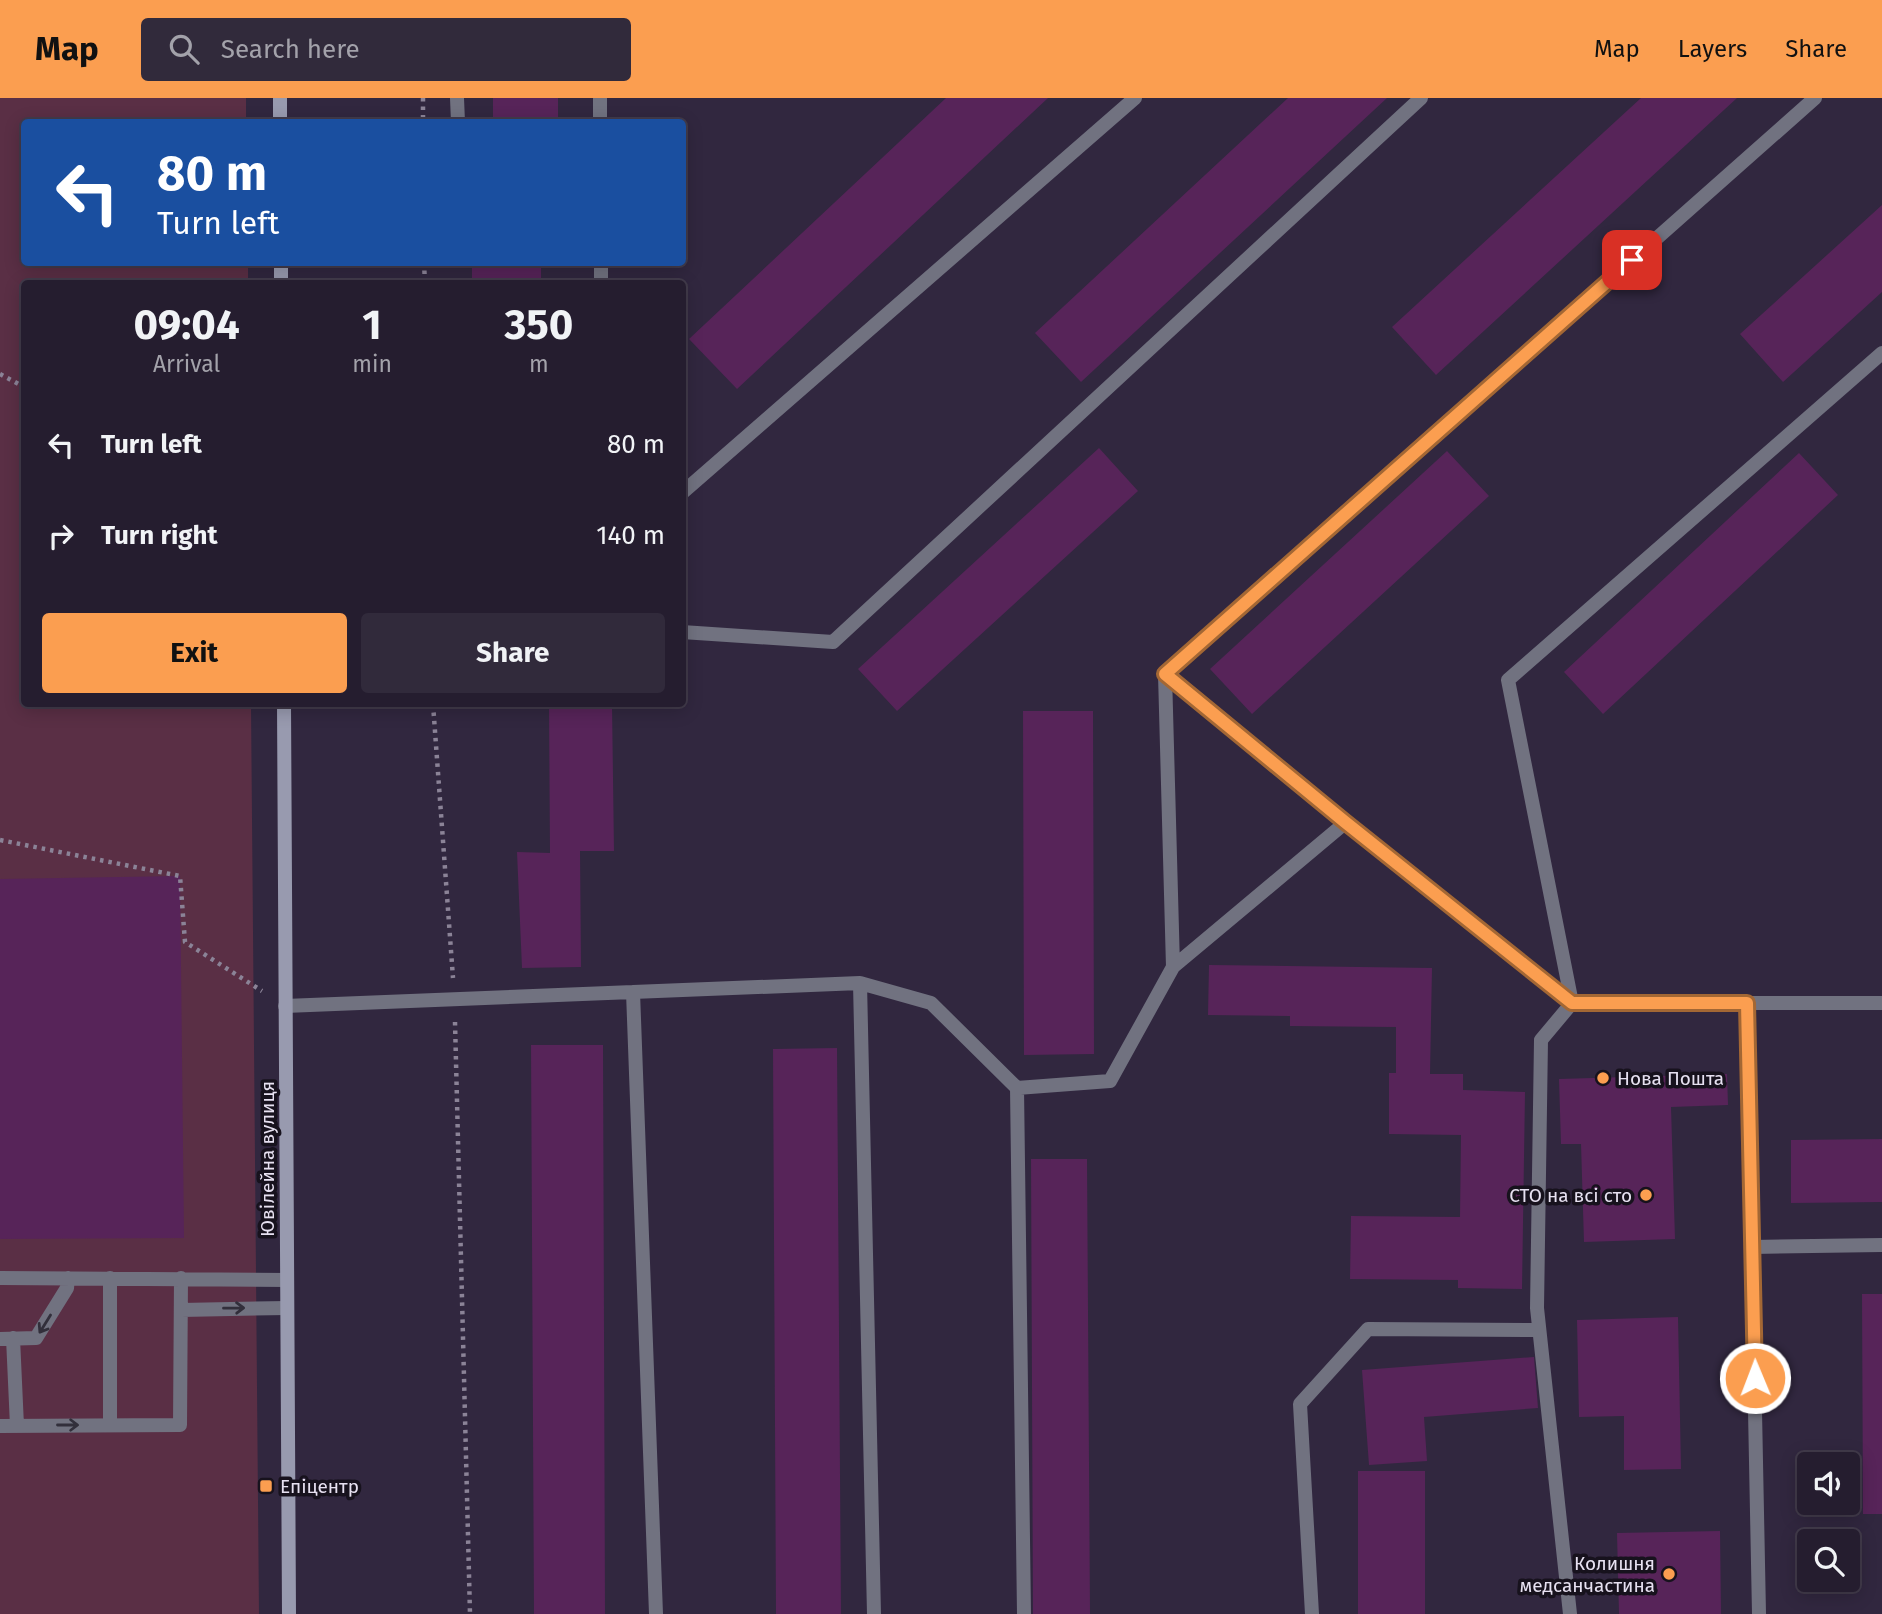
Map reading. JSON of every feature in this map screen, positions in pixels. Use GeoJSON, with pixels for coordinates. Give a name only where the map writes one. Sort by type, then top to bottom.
{"type":"FeatureCollection","features":[{"type":"Feature","properties":{"kind":"street"},"geometry":{"type":"LineString","coordinates":[[280,98],[280,119]]}},
{"type":"Feature","properties":{"kind":"street","name":"Ювілейна вулиця"},"geometry":{"type":"LineString","coordinates":[[284,707],[289,1614]]}},
{"type":"Feature","properties":{"kind":"lane"},"geometry":{"type":"LineString","coordinates":[[457,98],[458,119]]}},
{"type":"Feature","properties":{"kind":"lane"},"geometry":{"type":"LineString","coordinates":[[600,98],[600,119]]}},
{"type":"Feature","properties":{"kind":"lane"},"geometry":{"type":"LineString","coordinates":[[686,490],[1135,98]]}},
{"type":"Feature","properties":{"kind":"lane"},"geometry":{"type":"LineString","coordinates":[[686,632],[834,642],[1422,98]]}},
{"type":"Feature","properties":{"kind":"lane"},"geometry":{"type":"LineString","coordinates":[[1165,674],[1815,98]]}},
{"type":"Feature","properties":{"kind":"lane"},"geometry":{"type":"LineString","coordinates":[[1572,1003],[1508,680],[1882,353]]}},
{"type":"Feature","properties":{"kind":"lane"},"geometry":{"type":"LineString","coordinates":[[1165,674],[1572,1003],[1882,1003]]}},
{"type":"Feature","properties":{"kind":"lane"},"geometry":{"type":"LineString","coordinates":[[1165,674],[1173,967]]}},
{"type":"Feature","properties":{"kind":"lane"},"geometry":{"type":"LineString","coordinates":[[1017,1087],[1110,1081],[1173,967],[1345,822]]}},
{"type":"Feature","properties":{"kind":"lane"},"geometry":{"type":"LineString","coordinates":[[285,1006],[860,983],[931,1003],[1017,1087],[1024,1614]]}},
{"type":"Feature","properties":{"kind":"lane"},"geometry":{"type":"LineString","coordinates":[[860,983],[874,1614]]}},
{"type":"Feature","properties":{"kind":"lane"},"geometry":{"type":"LineString","coordinates":[[633,992],[656,1614]]}},
{"type":"Feature","properties":{"kind":"lane"},"geometry":{"type":"LineString","coordinates":[[1570,1614],[1537,1308],[1541,1040],[1572,1003]]}},
{"type":"Feature","properties":{"kind":"lane"},"geometry":{"type":"LineString","coordinates":[[1747,1003],[1759,1614]]}},
{"type":"Feature","properties":{"kind":"lane"},"geometry":{"type":"LineString","coordinates":[[1752,1247],[1882,1245]]}},
{"type":"Feature","properties":{"kind":"lane"},"geometry":{"type":"LineString","coordinates":[[0,1278],[287,1280]]}},
{"type":"Feature","properties":{"kind":"lane"},"geometry":{"type":"LineString","coordinates":[[17,1426],[7,1338],[36,1338],[67,1288],[68,1278]]}},
{"type":"Feature","properties":{"kind":"lane"},"geometry":{"type":"LineString","coordinates":[[110,1278],[110,1425]]}},
{"type":"Feature","properties":{"kind":"lane"},"geometry":{"type":"LineString","coordinates":[[0,1426],[180,1425],[181,1278]]}},
{"type":"Feature","properties":{"kind":"lane"},"geometry":{"type":"LineString","coordinates":[[181,1310],[287,1308]]}},
{"type":"Feature","properties":{"kind":"lane"},"geometry":{"type":"LineString","coordinates":[[1312,1614],[1300,1404],[1368,1329],[1539,1330]]}},
{"type":"Feature","properties":{"kind":"path"},"geometry":{"type":"LineString","coordinates":[[423,98],[423,119]]}},
{"type":"Feature","properties":{"kind":"path"},"geometry":{"type":"LineString","coordinates":[[0,374],[21,385]]}},
{"type":"Feature","properties":{"kind":"path"},"geometry":{"type":"LineString","coordinates":[[433,707],[454,999],[470,1614]]}},
{"type":"Feature","properties":{"kind":"path"},"geometry":{"type":"LineString","coordinates":[[0,840],[180,876],[185,942],[285,1006]]}},
{"type":"Feature","properties":{"kind":"shaded area"},"geometry":{"type":"Polygon","coordinates":[[[0,98],[246,98],[246,119],[21,119],[21,266],[248,266],[248,280],[21,280],[21,707],[251,707],[259,1614],[0,1614],[0,98]]]}},
{"type":"Feature","properties":{"kind":"building"},"geometry":{"type":"Polygon","coordinates":[[[493,98],[558,98],[558,119],[493,119],[493,98]]]}},
{"type":"Feature","properties":{"kind":"building"},"geometry":{"type":"Polygon","coordinates":[[[946,98],[1048,98],[737,389],[689,339],[946,98]]]}},
{"type":"Feature","properties":{"kind":"building"},"geometry":{"type":"Polygon","coordinates":[[[1288,98],[1387,98],[1081,382],[1035,333],[1288,98]]]}},
{"type":"Feature","properties":{"kind":"building"},"geometry":{"type":"Polygon","coordinates":[[[1641,98],[1737,98],[1436,375],[1392,327],[1641,98]]]}},
{"type":"Feature","properties":{"kind":"building"},"geometry":{"type":"Polygon","coordinates":[[[1882,205],[1882,292],[1783,382],[1740,334],[1882,205]]]}},
{"type":"Feature","properties":{"kind":"building"},"geometry":{"type":"Polygon","coordinates":[[[472,266],[541,266],[541,280],[472,280],[472,266]]]}},
{"type":"Feature","properties":{"kind":"building"},"geometry":{"type":"Polygon","coordinates":[[[1099,448],[1138,491],[897,711],[858,669],[1099,448]]]}},
{"type":"Feature","properties":{"kind":"building"},"geometry":{"type":"Polygon","coordinates":[[[1447,451],[1489,496],[1252,714],[1210,669],[1447,451]]]}},
{"type":"Feature","properties":{"kind":"building"},"geometry":{"type":"Polygon","coordinates":[[[1799,453],[1838,495],[1603,714],[1564,672],[1799,453]]]}},
{"type":"Feature","properties":{"kind":"building"},"geometry":{"type":"Polygon","coordinates":[[[549,707],[612,707],[614,851],[580,851],[581,967],[522,968],[517,852],[550,853],[549,707]]]}},
{"type":"Feature","properties":{"kind":"building"},"geometry":{"type":"Polygon","coordinates":[[[1023,711],[1093,711],[1094,1054],[1024,1055],[1023,711]]]}},
{"type":"Feature","properties":{"kind":"building"},"geometry":{"type":"Polygon","coordinates":[[[180,876],[184,1238],[0,1239],[0,879],[180,876]]]}},
{"type":"Feature","properties":{"kind":"building"},"geometry":{"type":"Polygon","coordinates":[[[1209,965],[1432,968],[1430,1074],[1463,1074],[1463,1090],[1525,1092],[1522,1289],[1458,1288],[1458,1280],[1350,1279],[1351,1216],[1460,1217],[1461,1135],[1389,1134],[1389,1073],[1396,1073],[1396,1027],[1290,1026],[1290,1016],[1208,1015],[1209,965]]]}},
{"type":"Feature","properties":{"kind":"building"},"geometry":{"type":"Polygon","coordinates":[[[531,1045],[603,1045],[605,1614],[534,1614],[531,1045]]]}},
{"type":"Feature","properties":{"kind":"building"},"geometry":{"type":"Polygon","coordinates":[[[837,1048],[841,1614],[776,1614],[773,1049],[837,1048]]]}},
{"type":"Feature","properties":{"kind":"building"},"geometry":{"type":"Polygon","coordinates":[[[1727,1074],[1728,1105],[1671,1107],[1675,1239],[1584,1242],[1581,1144],[1561,1144],[1559,1079],[1727,1074]]]}},
{"type":"Feature","properties":{"kind":"building"},"geometry":{"type":"Polygon","coordinates":[[[1882,1139],[1882,1202],[1791,1203],[1791,1140],[1882,1139]]]}},
{"type":"Feature","properties":{"kind":"building"},"geometry":{"type":"Polygon","coordinates":[[[1031,1159],[1087,1159],[1090,1614],[1033,1614],[1031,1159]]]}},
{"type":"Feature","properties":{"kind":"building"},"geometry":{"type":"Polygon","coordinates":[[[1862,1294],[1882,1294],[1882,1514],[1863,1514],[1862,1294]]]}},
{"type":"Feature","properties":{"kind":"building"},"geometry":{"type":"Polygon","coordinates":[[[1678,1317],[1681,1469],[1624,1470],[1624,1416],[1579,1417],[1577,1320],[1678,1317]]]}},
{"type":"Feature","properties":{"kind":"building"},"geometry":{"type":"Polygon","coordinates":[[[1534,1357],[1538,1408],[1424,1417],[1427,1461],[1369,1465],[1362,1370],[1534,1357]]]}},
{"type":"Feature","properties":{"kind":"building"},"geometry":{"type":"Polygon","coordinates":[[[1358,1471],[1425,1471],[1425,1614],[1358,1614],[1358,1471]]]}},
{"type":"Feature","properties":{"kind":"building","name":"Колишня медсанчастина"},"geometry":{"type":"Polygon","coordinates":[[[1720,1531],[1721,1614],[1619,1614],[1617,1533],[1720,1531]]]}},
{"type":"Feature","properties":{"kind":"place","name":"Нова Пошта"},"geometry":{"type":"Point","coordinates":[1603,1078]}},
{"type":"Feature","properties":{"kind":"place","name":"СТО на всі сто"},"geometry":{"type":"Point","coordinates":[1646,1195]}},
{"type":"Feature","properties":{"kind":"place","name":"Епіцентр"},"geometry":{"type":"Point","coordinates":[266,1486]}},
{"type":"Feature","properties":{"kind":"place","name":"Колишня медсанчастина"},"geometry":{"type":"Point","coordinates":[1669,1574]}},
{"type":"Feature","properties":{"kind":"route"},"geometry":{"type":"LineString","coordinates":[[1632,260],[1165,674],[1572,1003],[1747,1003],[1755,1378]]}}]}
